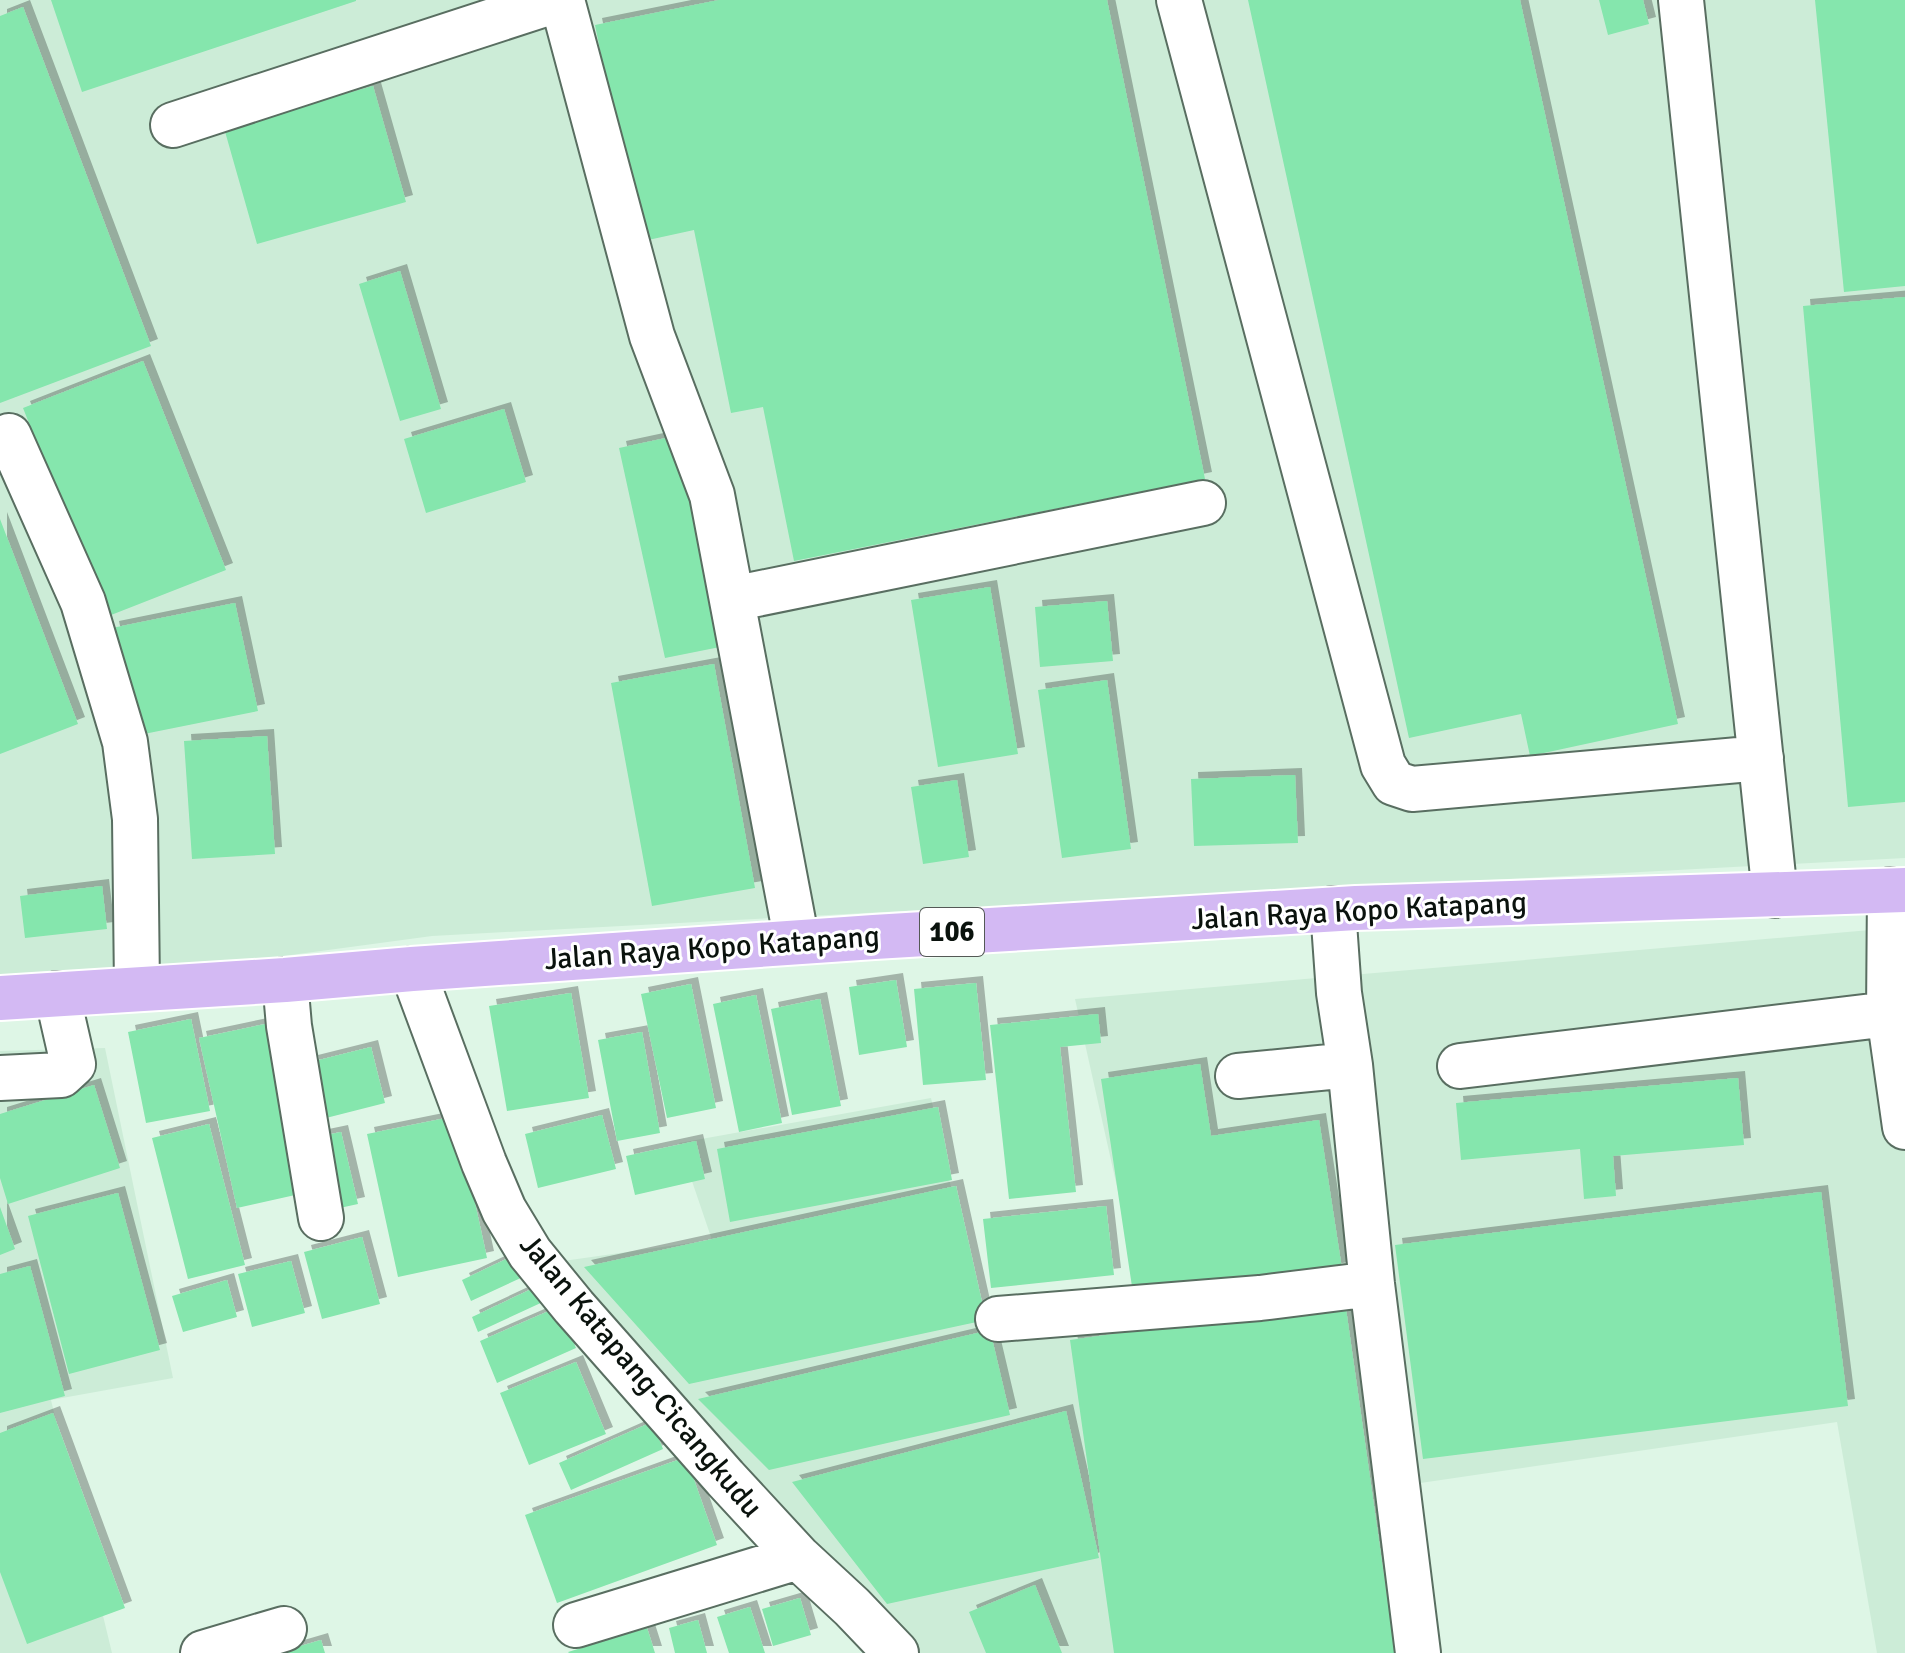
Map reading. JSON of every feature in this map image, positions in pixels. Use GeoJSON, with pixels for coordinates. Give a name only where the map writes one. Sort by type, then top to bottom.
{"type":"FeatureCollection","features":[{"type":"Feature","properties":{"kind":"main road","name":"Jalan Raya Kopo Katapang"},"geometry":{"type":"LineString","coordinates":[[0,998],[797,942],[1333,909],[1897,890]]}},
{"type":"Feature","properties":{"kind":"street"},"geometry":{"type":"LineString","coordinates":[[173,125],[560,0],[652,336],[712,495],[797,942]]}},
{"type":"Feature","properties":{"kind":"street"},"geometry":{"type":"LineString","coordinates":[[1179,0],[1383,765],[1394,783],[1412,789],[1761,758]]}},
{"type":"Feature","properties":{"kind":"street"},"geometry":{"type":"LineString","coordinates":[[1681,0],[1775,895]]}},
{"type":"Feature","properties":{"kind":"street"},"geometry":{"type":"LineString","coordinates":[[9,436],[83,602],[125,742],[135,819],[137,987]]}},
{"type":"Feature","properties":{"kind":"street"},"geometry":{"type":"LineString","coordinates":[[732,599],[1203,503]]}},
{"type":"Feature","properties":{"kind":"street"},"geometry":{"type":"LineString","coordinates":[[1897,890],[1889,1014],[1905,1127]]}},
{"type":"Feature","properties":{"kind":"street"},"geometry":{"type":"LineString","coordinates":[[1333,909],[1339,993],[1350,1065],[1372,1284],[1418,1653]]}},
{"type":"Feature","properties":{"kind":"street","name":"Jalan Katapang-Cicangkudu"},"geometry":{"type":"LineString","coordinates":[[412,969],[484,1163],[504,1210],[530,1253],[614,1353],[798,1557],[896,1653]]}},
{"type":"Feature","properties":{"kind":"street"},"geometry":{"type":"LineString","coordinates":[[285,980],[289,1026],[321,1218]]}},
{"type":"Feature","properties":{"kind":"street"},"geometry":{"type":"LineString","coordinates":[[0,1078],[61,1075],[73,1064],[57,994]]}},
{"type":"Feature","properties":{"kind":"street"},"geometry":{"type":"LineString","coordinates":[[1460,1066],[1889,1014]]}},
{"type":"Feature","properties":{"kind":"street"},"geometry":{"type":"LineString","coordinates":[[1238,1076],[1350,1065]]}},
{"type":"Feature","properties":{"kind":"street"},"geometry":{"type":"LineString","coordinates":[[998,1319],[1260,1298],[1372,1284]]}},
{"type":"Feature","properties":{"kind":"street"},"geometry":{"type":"LineString","coordinates":[[576,1625],[798,1557]]}},
{"type":"Feature","properties":{"kind":"street"},"geometry":{"type":"LineString","coordinates":[[203,1653],[284,1629]]}},
{"type":"Feature","properties":{"kind":"shaded area"},"geometry":{"type":"Polygon","coordinates":[[[0,0],[1905,0],[1905,858],[432,936],[0,994],[0,0]]]}},
{"type":"Feature","properties":{"kind":"shaded area"},"geometry":{"type":"Polygon","coordinates":[[[1905,927],[1905,1653],[1877,1653],[1837,1422],[1400,1486],[1422,1653],[920,1653],[556,1262],[712,1240],[679,1143],[931,1098],[980,1317],[1142,1299],[1075,999],[1905,927]]]}},
{"type":"Feature","properties":{"kind":"shaded area"},"geometry":{"type":"Polygon","coordinates":[[[105,1048],[173,1378],[51,1400],[112,1653],[0,1653],[0,1051],[105,1048]]]}},
{"type":"Feature","properties":{"kind":"building"},"geometry":{"type":"Polygon","coordinates":[[[51,0],[356,0],[356,1],[82,92],[51,0]]]}},
{"type":"Feature","properties":{"kind":"building"},"geometry":{"type":"Polygon","coordinates":[[[719,0],[1107,0],[1205,479],[794,561],[763,407],[731,413],[694,230],[639,242],[595,25],[719,0]]]}},
{"type":"Feature","properties":{"kind":"building"},"geometry":{"type":"Polygon","coordinates":[[[1248,0],[1520,0],[1678,724],[1530,756],[1521,714],[1409,738],[1248,0]]]}},
{"type":"Feature","properties":{"kind":"building"},"geometry":{"type":"Polygon","coordinates":[[[1599,0],[1643,0],[1649,24],[1608,35],[1599,0]]]}},
{"type":"Feature","properties":{"kind":"building"},"geometry":{"type":"Polygon","coordinates":[[[1815,0],[1905,0],[1905,286],[1844,292],[1815,0]]]}},
{"type":"Feature","properties":{"kind":"building"},"geometry":{"type":"Polygon","coordinates":[[[23,7],[151,346],[0,403],[0,16],[23,7]]]}},
{"type":"Feature","properties":{"kind":"building"},"geometry":{"type":"Polygon","coordinates":[[[373,86],[406,202],[257,244],[224,128],[373,86]]]}},
{"type":"Feature","properties":{"kind":"building"},"geometry":{"type":"Polygon","coordinates":[[[400,271],[441,409],[400,421],[359,284],[400,271]]]}},
{"type":"Feature","properties":{"kind":"building"},"geometry":{"type":"Polygon","coordinates":[[[1905,297],[1905,802],[1848,807],[1803,306],[1905,297]]]}},
{"type":"Feature","properties":{"kind":"building"},"geometry":{"type":"Polygon","coordinates":[[[143,361],[226,570],[106,617],[23,408],[143,361]]]}},
{"type":"Feature","properties":{"kind":"building"},"geometry":{"type":"Polygon","coordinates":[[[504,409],[526,482],[426,513],[404,439],[504,409]]]}},
{"type":"Feature","properties":{"kind":"building"},"geometry":{"type":"Polygon","coordinates":[[[680,435],[725,646],[665,658],[619,448],[680,435]]]}},
{"type":"Feature","properties":{"kind":"building"},"geometry":{"type":"Polygon","coordinates":[[[0,519],[78,724],[0,754],[0,519]]]}},
{"type":"Feature","properties":{"kind":"building"},"geometry":{"type":"Polygon","coordinates":[[[990,587],[1018,754],[938,767],[911,600],[990,587]]]}},
{"type":"Feature","properties":{"kind":"building"},"geometry":{"type":"Polygon","coordinates":[[[1107,601],[1113,661],[1040,667],[1035,607],[1107,601]]]}},
{"type":"Feature","properties":{"kind":"building"},"geometry":{"type":"Polygon","coordinates":[[[235,603],[258,711],[134,736],[112,628],[235,603]]]}},
{"type":"Feature","properties":{"kind":"building"},"geometry":{"type":"Polygon","coordinates":[[[714,664],[755,888],[652,906],[611,683],[714,664]]]}},
{"type":"Feature","properties":{"kind":"building"},"geometry":{"type":"Polygon","coordinates":[[[1107,680],[1131,849],[1062,858],[1038,690],[1107,680]]]}},
{"type":"Feature","properties":{"kind":"building"},"geometry":{"type":"Polygon","coordinates":[[[267,736],[275,854],[192,859],[184,741],[267,736]]]}},
{"type":"Feature","properties":{"kind":"building"},"geometry":{"type":"Polygon","coordinates":[[[1295,775],[1298,843],[1194,846],[1191,779],[1295,775]]]}},
{"type":"Feature","properties":{"kind":"building"},"geometry":{"type":"Polygon","coordinates":[[[957,780],[969,857],[923,864],[911,787],[957,780]]]}},
{"type":"Feature","properties":{"kind":"building"},"geometry":{"type":"Polygon","coordinates":[[[102,886],[107,929],[25,938],[20,896],[102,886]]]}},
{"type":"Feature","properties":{"kind":"building"},"geometry":{"type":"Polygon","coordinates":[[[896,980],[907,1047],[859,1055],[849,987],[896,980]]]}},
{"type":"Feature","properties":{"kind":"building"},"geometry":{"type":"Polygon","coordinates":[[[976,983],[986,1080],[923,1085],[914,989],[976,983]]]}},
{"type":"Feature","properties":{"kind":"building"},"geometry":{"type":"Polygon","coordinates":[[[691,984],[716,1108],[667,1118],[641,994],[691,984]]]}},
{"type":"Feature","properties":{"kind":"building"},"geometry":{"type":"Polygon","coordinates":[[[571,993],[589,1098],[507,1111],[489,1006],[571,993]]]}},
{"type":"Feature","properties":{"kind":"building"},"geometry":{"type":"Polygon","coordinates":[[[756,995],[782,1123],[739,1132],[713,1004],[756,995]]]}},
{"type":"Feature","properties":{"kind":"building"},"geometry":{"type":"Polygon","coordinates":[[[820,999],[841,1106],[792,1115],[771,1009],[820,999]]]}},
{"type":"Feature","properties":{"kind":"building"},"geometry":{"type":"Polygon","coordinates":[[[1098,1014],[1101,1043],[1060,1047],[1076,1192],[1009,1199],[990,1025],[1098,1014]]]}},
{"type":"Feature","properties":{"kind":"building"},"geometry":{"type":"Polygon","coordinates":[[[191,1019],[210,1111],[146,1123],[128,1032],[191,1019]]]}},
{"type":"Feature","properties":{"kind":"building"},"geometry":{"type":"Polygon","coordinates":[[[275,1022],[313,1191],[237,1208],[199,1038],[275,1022]]]}},
{"type":"Feature","properties":{"kind":"building"},"geometry":{"type":"Polygon","coordinates":[[[642,1032],[660,1133],[617,1141],[598,1040],[642,1032]]]}},
{"type":"Feature","properties":{"kind":"building"},"geometry":{"type":"Polygon","coordinates":[[[371,1047],[385,1103],[326,1118],[311,1062],[371,1047]]]}},
{"type":"Feature","properties":{"kind":"building"},"geometry":{"type":"Polygon","coordinates":[[[1200,1064],[1211,1136],[1319,1120],[1342,1269],[1134,1300],[1101,1079],[1200,1064]]]}},
{"type":"Feature","properties":{"kind":"building"},"geometry":{"type":"Polygon","coordinates":[[[1738,1078],[1744,1145],[1613,1156],[1616,1196],[1584,1199],[1580,1149],[1461,1160],[1456,1103],[1738,1078]]]}},
{"type":"Feature","properties":{"kind":"building"},"geometry":{"type":"Polygon","coordinates":[[[94,1085],[120,1168],[8,1204],[0,1178],[0,1114],[94,1085]]]}},
{"type":"Feature","properties":{"kind":"building"},"geometry":{"type":"Polygon","coordinates":[[[938,1107],[952,1180],[730,1222],[717,1149],[938,1107]]]}},
{"type":"Feature","properties":{"kind":"building"},"geometry":{"type":"Polygon","coordinates":[[[602,1115],[616,1169],[538,1188],[525,1134],[602,1115]]]}},
{"type":"Feature","properties":{"kind":"building"},"geometry":{"type":"Polygon","coordinates":[[[456,1116],[487,1258],[398,1277],[367,1134],[456,1116]]]}},
{"type":"Feature","properties":{"kind":"building"},"geometry":{"type":"Polygon","coordinates":[[[209,1124],[245,1265],[188,1279],[152,1138],[209,1124]]]}},
{"type":"Feature","properties":{"kind":"building"},"geometry":{"type":"Polygon","coordinates":[[[341,1132],[358,1204],[335,1209],[317,1137],[341,1132]]]}},
{"type":"Feature","properties":{"kind":"building"},"geometry":{"type":"Polygon","coordinates":[[[696,1141],[705,1179],[635,1195],[626,1156],[696,1141]]]}},
{"type":"Feature","properties":{"kind":"building"},"geometry":{"type":"Polygon","coordinates":[[[956,1186],[986,1320],[689,1384],[584,1267],[956,1186]]]}},
{"type":"Feature","properties":{"kind":"building"},"geometry":{"type":"Polygon","coordinates":[[[1821,1192],[1848,1406],[1423,1459],[1395,1245],[1821,1192]]]}},
{"type":"Feature","properties":{"kind":"building"},"geometry":{"type":"Polygon","coordinates":[[[118,1193],[160,1350],[69,1374],[28,1216],[118,1193]]]}},
{"type":"Feature","properties":{"kind":"building"},"geometry":{"type":"Polygon","coordinates":[[[1106,1206],[1114,1275],[991,1288],[983,1219],[1106,1206]]]}},
{"type":"Feature","properties":{"kind":"building"},"geometry":{"type":"Polygon","coordinates":[[[0,1207],[15,1249],[0,1255],[0,1207]]]}},
{"type":"Feature","properties":{"kind":"building"},"geometry":{"type":"Polygon","coordinates":[[[362,1237],[380,1304],[322,1319],[304,1252],[362,1237]]]}},
{"type":"Feature","properties":{"kind":"building"},"geometry":{"type":"Polygon","coordinates":[[[515,1255],[525,1276],[471,1301],[462,1280],[515,1255]]]}},
{"type":"Feature","properties":{"kind":"building"},"geometry":{"type":"Polygon","coordinates":[[[291,1261],[305,1313],[252,1327],[238,1274],[291,1261]]]}},
{"type":"Feature","properties":{"kind":"building"},"geometry":{"type":"Polygon","coordinates":[[[30,1266],[65,1396],[0,1413],[0,1274],[30,1266]]]}},
{"type":"Feature","properties":{"kind":"building"},"geometry":{"type":"Polygon","coordinates":[[[227,1280],[237,1317],[183,1332],[172,1296],[227,1280]]]}},
{"type":"Feature","properties":{"kind":"building"},"geometry":{"type":"Polygon","coordinates":[[[538,1286],[545,1301],[478,1332],[472,1317],[538,1286]]]}},
{"type":"Feature","properties":{"kind":"building"},"geometry":{"type":"Polygon","coordinates":[[[1345,1302],[1395,1653],[1114,1653],[1070,1340],[1345,1302]]]}},
{"type":"Feature","properties":{"kind":"building"},"geometry":{"type":"Polygon","coordinates":[[[558,1307],[576,1348],[497,1383],[480,1341],[558,1307]]]}},
{"type":"Feature","properties":{"kind":"building"},"geometry":{"type":"Polygon","coordinates":[[[990,1330],[1010,1415],[769,1470],[698,1399],[990,1330]]]}},
{"type":"Feature","properties":{"kind":"building"},"geometry":{"type":"Polygon","coordinates":[[[576,1362],[606,1434],[529,1465],[500,1393],[576,1362]]]}},
{"type":"Feature","properties":{"kind":"building"},"geometry":{"type":"Polygon","coordinates":[[[1066,1411],[1099,1558],[887,1604],[792,1482],[1066,1411]]]}},
{"type":"Feature","properties":{"kind":"building"},"geometry":{"type":"Polygon","coordinates":[[[53,1413],[125,1608],[27,1644],[0,1572],[0,1433],[53,1413]]]}},
{"type":"Feature","properties":{"kind":"building"},"geometry":{"type":"Polygon","coordinates":[[[652,1422],[663,1449],[571,1490],[559,1463],[652,1422]]]}},
{"type":"Feature","properties":{"kind":"building"},"geometry":{"type":"Polygon","coordinates":[[[686,1457],[717,1545],[557,1603],[525,1515],[686,1457]]]}},
{"type":"Feature","properties":{"kind":"building"},"geometry":{"type":"Polygon","coordinates":[[[1035,1585],[1062,1653],[986,1653],[969,1612],[1035,1585]]]}},
{"type":"Feature","properties":{"kind":"building"},"geometry":{"type":"Polygon","coordinates":[[[800,1598],[811,1635],[773,1646],[762,1609],[800,1598]]]}},
{"type":"Feature","properties":{"kind":"building"},"geometry":{"type":"Polygon","coordinates":[[[750,1607],[765,1653],[729,1653],[717,1617],[750,1607]]]}},
{"type":"Feature","properties":{"kind":"building"},"geometry":{"type":"Polygon","coordinates":[[[698,1620],[707,1653],[675,1653],[669,1628],[698,1620]]]}},
{"type":"Feature","properties":{"kind":"building"},"geometry":{"type":"Polygon","coordinates":[[[647,1628],[655,1653],[568,1652],[647,1628]]]}},
{"type":"Feature","properties":{"kind":"building"},"geometry":{"type":"Polygon","coordinates":[[[321,1640],[325,1653],[280,1653],[280,1652],[321,1640]]]}}]}
